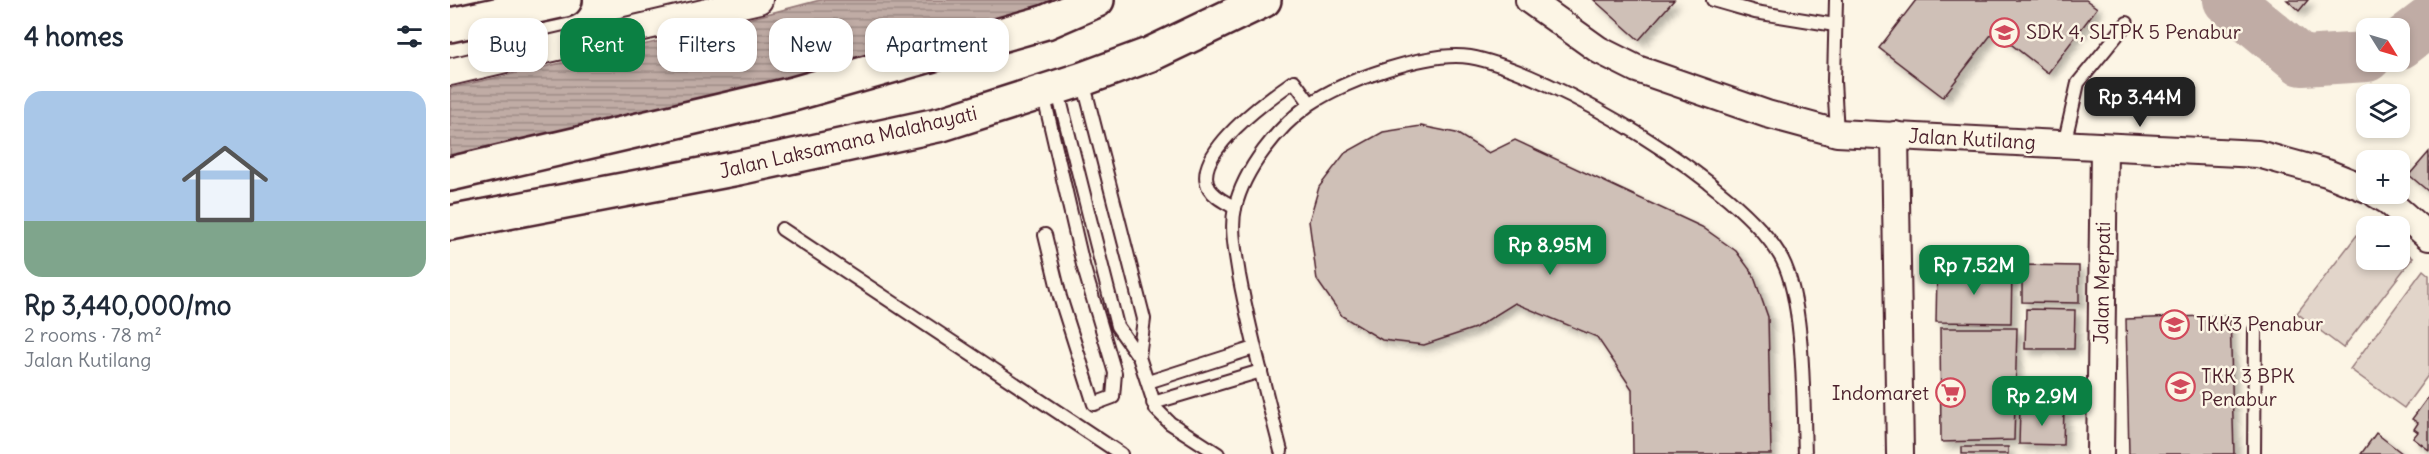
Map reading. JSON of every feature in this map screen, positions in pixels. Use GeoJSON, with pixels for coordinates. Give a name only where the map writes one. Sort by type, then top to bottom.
{"type":"FeatureCollection","features":[{"type":"Feature","properties":{"kind":"main road"},"geometry":{"type":"LineString","coordinates":[[450,25],[565,0]]}},
{"type":"Feature","properties":{"kind":"main road"},"geometry":{"type":"LineString","coordinates":[[450,174],[793,94],[1046,22],[1096,0]]}},
{"type":"Feature","properties":{"kind":"main road","name":"Jalan Laksamana Malahayati"},"geometry":{"type":"LineString","coordinates":[[450,223],[738,168],[942,124],[1151,54],[1233,17],[1264,0]]}},
{"type":"Feature","properties":{"kind":"street"},"geometry":{"type":"LineString","coordinates":[[450,72],[759,0]]}},
{"type":"Feature","properties":{"kind":"street","name":"Jalan Kutilang"},"geometry":{"type":"LineString","coordinates":[[1529,0],[1599,50],[1637,69],[1767,114],[1837,132],[2104,148],[2259,154],[2327,172],[2356,184]]}},
{"type":"Feature","properties":{"kind":"street"},"geometry":{"type":"LineString","coordinates":[[1896,135],[1900,454]]}},
{"type":"Feature","properties":{"kind":"street","name":"Jalan Merpati"},"geometry":{"type":"LineString","coordinates":[[2100,454],[2104,148]]}},
{"type":"Feature","properties":{"kind":"street"},"geometry":{"type":"LineString","coordinates":[[2391,204],[2429,237]]}},
{"type":"Feature","properties":{"kind":"lane"},"geometry":{"type":"LineString","coordinates":[[1713,0],[1756,6],[1835,25]]}},
{"type":"Feature","properties":{"kind":"lane"},"geometry":{"type":"LineString","coordinates":[[1836,0],[1837,132]]}},
{"type":"Feature","properties":{"kind":"lane"},"geometry":{"type":"LineString","coordinates":[[2064,145],[2078,83],[2127,23]]}},
{"type":"Feature","properties":{"kind":"lane"},"geometry":{"type":"LineString","coordinates":[[1281,451],[1254,348],[1234,241],[1235,208],[1247,179],[1260,155],[1280,130],[1310,104],[1364,77],[1416,61],[1468,57],[1527,76],[1614,119],[1669,154],[1745,212],[1765,232],[1783,262],[1799,329],[1805,454]]}},
{"type":"Feature","properties":{"kind":"lane"},"geometry":{"type":"LineString","coordinates":[[1235,208],[1215,196],[1208,187],[1207,176],[1213,155],[1261,104],[1294,81],[1310,104]]}},
{"type":"Feature","properties":{"kind":"lane"},"geometry":{"type":"LineString","coordinates":[[1045,235],[1060,297],[1094,404],[1113,397],[1115,373],[1083,265],[1061,86]]}},
{"type":"Feature","properties":{"kind":"lane"},"geometry":{"type":"LineString","coordinates":[[1061,86],[1144,319],[1139,357]]}},
{"type":"Feature","properties":{"kind":"lane"},"geometry":{"type":"LineString","coordinates":[[1061,86],[1117,326],[1139,357],[1153,403],[1170,423],[1218,454]]}},
{"type":"Feature","properties":{"kind":"lane"},"geometry":{"type":"LineString","coordinates":[[782,229],[1121,454]]}},
{"type":"Feature","properties":{"kind":"lane"},"geometry":{"type":"LineString","coordinates":[[2254,454],[2255,330]]}},
{"type":"Feature","properties":{"kind":"lane"},"geometry":{"type":"LineString","coordinates":[[1148,382],[1254,348]]}},
{"type":"Feature","properties":{"kind":"lane"},"geometry":{"type":"LineString","coordinates":[[1153,403],[1261,371]]}},
{"type":"Feature","properties":{"kind":"shaded area"},"geometry":{"type":"Polygon","coordinates":[[[820,0],[1065,0],[1002,18],[865,18],[865,57],[853,61],[853,18],[769,18],[769,72],[814,72],[755,89],[450,155],[450,88],[522,72],[548,72],[548,66],[560,63],[560,72],[645,72],[645,44],[657,42],[657,72],[757,72],[757,18],[752,18],[820,0]]]}},
{"type":"Feature","properties":{"kind":"shaded area"},"geometry":{"type":"Polygon","coordinates":[[[2356,236],[2356,270],[2404,270],[2343,348],[2297,313],[2356,236]]]}},
{"type":"Feature","properties":{"kind":"shaded area"},"geometry":{"type":"Polygon","coordinates":[[[2423,270],[2429,275],[2429,374],[2404,408],[2350,369],[2423,270]]]}},
{"type":"Feature","properties":{"kind":"building"},"geometry":{"type":"Polygon","coordinates":[[[1594,0],[1674,0],[1639,40],[1594,0]]]}},
{"type":"Feature","properties":{"kind":"building"},"geometry":{"type":"Polygon","coordinates":[[[1916,0],[2086,0],[2097,8],[2048,73],[1994,31],[1943,97],[1879,48],[1916,0]]]}},
{"type":"Feature","properties":{"kind":"building"},"geometry":{"type":"Polygon","coordinates":[[[2287,0],[2308,0],[2299,11],[2287,0]]]}},
{"type":"Feature","properties":{"kind":"building"},"geometry":{"type":"Polygon","coordinates":[[[1421,126],[1456,133],[1489,153],[1515,140],[1702,227],[1736,251],[1753,274],[1768,317],[1771,454],[1633,454],[1632,389],[1597,337],[1515,303],[1475,328],[1424,345],[1382,340],[1342,316],[1317,280],[1309,221],[1319,187],[1345,153],[1383,132],[1421,126]]]}},
{"type":"Feature","properties":{"kind":"building"},"geometry":{"type":"Polygon","coordinates":[[[2429,152],[2429,192],[2410,174],[2429,152]]]}},
{"type":"Feature","properties":{"kind":"building"},"geometry":{"type":"Polygon","coordinates":[[[2022,265],[2079,266],[2079,303],[2022,302],[2022,265]]]}},
{"type":"Feature","properties":{"kind":"building"},"geometry":{"type":"Polygon","coordinates":[[[1937,270],[2012,271],[2011,323],[1936,322],[1937,270]]]}},
{"type":"Feature","properties":{"kind":"building"},"geometry":{"type":"Polygon","coordinates":[[[2026,309],[2075,310],[2074,349],[2025,349],[2026,309]]]}},
{"type":"Feature","properties":{"kind":"building","name":"TKK 3 BPK Penabur"},"geometry":{"type":"Polygon","coordinates":[[[2230,315],[2234,454],[2129,454],[2126,319],[2230,315]]]}},
{"type":"Feature","properties":{"kind":"building"},"geometry":{"type":"Polygon","coordinates":[[[1940,328],[2017,328],[2014,440],[1941,442],[1940,328]]]}},
{"type":"Feature","properties":{"kind":"building"},"geometry":{"type":"Polygon","coordinates":[[[2429,396],[2429,450],[2413,438],[2418,432],[2414,429],[2418,423],[2412,419],[2429,396]]]}},
{"type":"Feature","properties":{"kind":"building"},"geometry":{"type":"Polygon","coordinates":[[[2020,408],[2064,409],[2063,445],[2019,444],[2020,408]]]}},
{"type":"Feature","properties":{"kind":"building"},"geometry":{"type":"Polygon","coordinates":[[[2376,433],[2403,454],[2361,454],[2376,433]]]}},
{"type":"Feature","properties":{"kind":"building"},"geometry":{"type":"Polygon","coordinates":[[[1962,447],[2008,447],[2008,454],[1962,454],[1962,447]]]}},
{"type":"Feature","properties":{"kind":"waterway"},"geometry":{"type":"LineString","coordinates":[[2228,0],[2302,61],[2356,58]]}},
{"type":"Feature","properties":{"kind":"waterway"},"geometry":{"type":"LineString","coordinates":[[2410,36],[2429,22]]}},
{"type":"Feature","properties":{"kind":"place","name":"SDK 4, SLTPK 5 Penabur"},"geometry":{"type":"Point","coordinates":[2005,32]}},
{"type":"Feature","properties":{"kind":"place","name":"TKK3 Penabur"},"geometry":{"type":"Point","coordinates":[2175,324]}},
{"type":"Feature","properties":{"kind":"place","name":"TKK 3 BPK Penabur"},"geometry":{"type":"Point","coordinates":[2180,387]}},
{"type":"Feature","properties":{"kind":"place","name":"Indomaret"},"geometry":{"type":"Point","coordinates":[1950,393]}}]}
